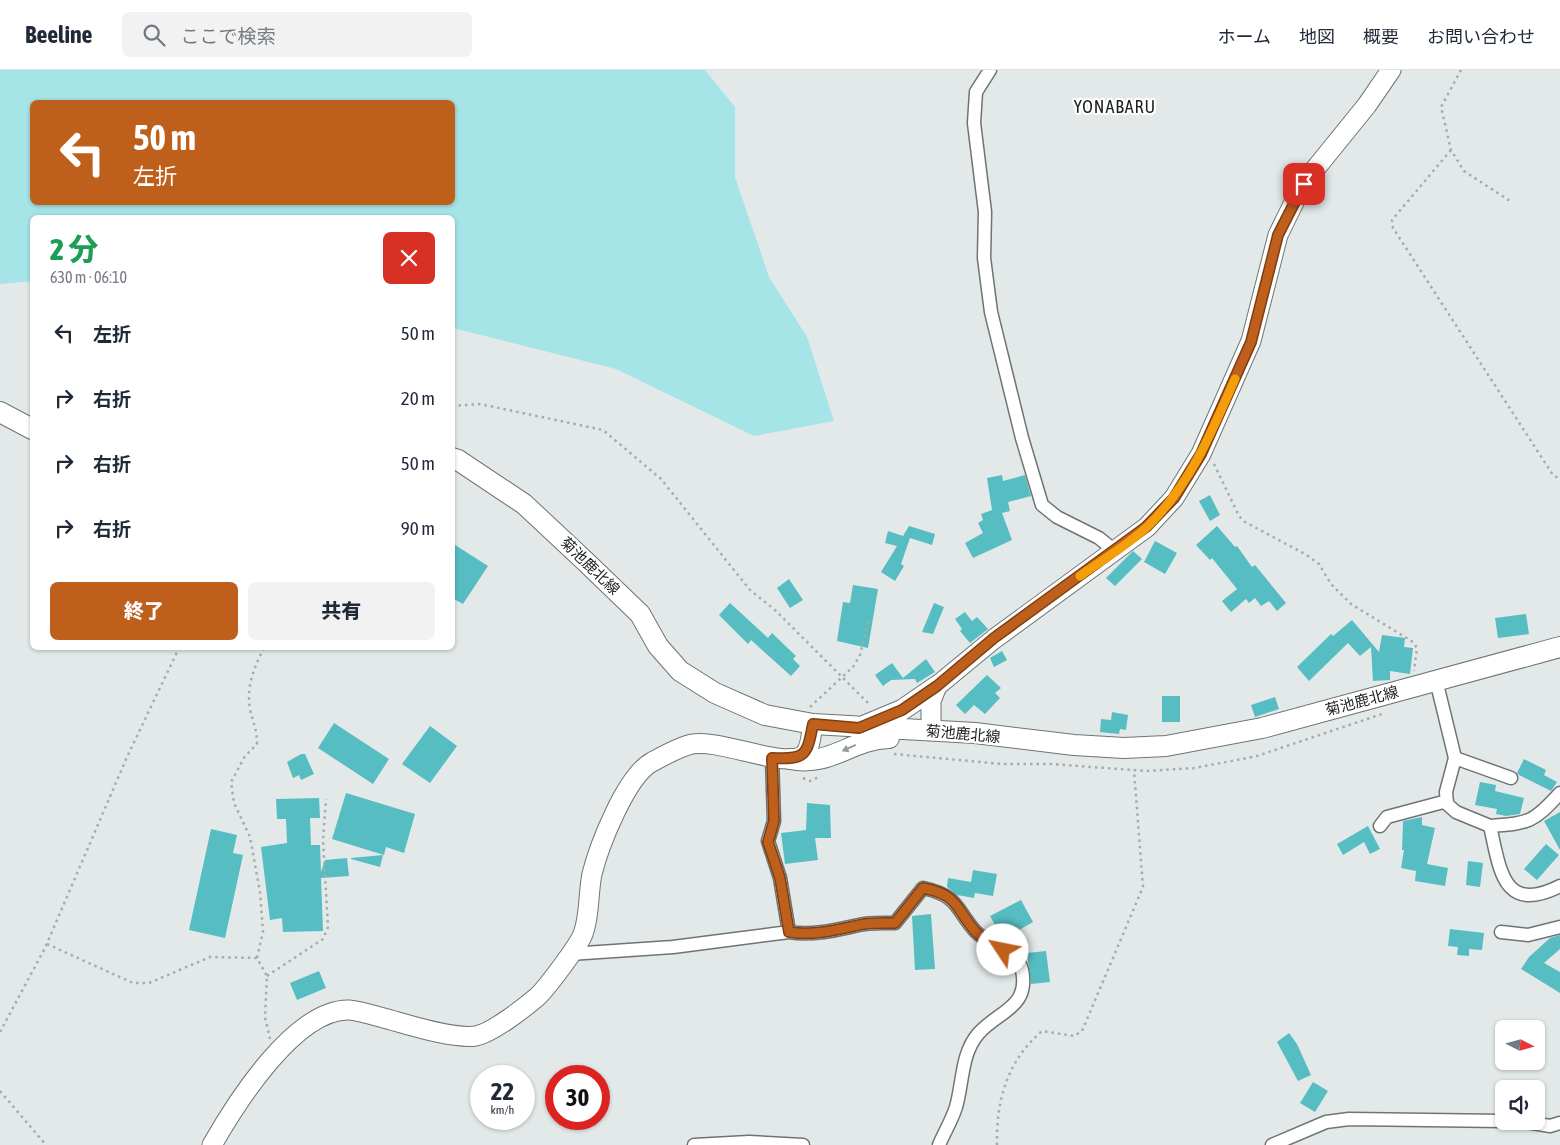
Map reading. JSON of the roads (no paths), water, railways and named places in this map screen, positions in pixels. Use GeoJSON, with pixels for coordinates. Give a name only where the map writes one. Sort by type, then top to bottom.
{"type":"FeatureCollection","features":[{"type":"Feature","properties":{"kind":"main road"},"geometry":{"type":"LineString","coordinates":[[0,412],[30,428]]}},
{"type":"Feature","properties":{"kind":"main road","name":"菊池鹿北線"},"geometry":{"type":"LineString","coordinates":[[455,459],[524,504],[640,614],[658,646],[680,671],[715,693],[765,714],[809,723],[859,728],[940,731],[1074,745],[1124,748],[1166,746],[1262,728],[1560,647]]}},
{"type":"Feature","properties":{"kind":"main road"},"geometry":{"type":"LineString","coordinates":[[859,728],[882,720],[902,710],[937,686]]}},
{"type":"Feature","properties":{"kind":"main road"},"geometry":{"type":"LineString","coordinates":[[781,758],[806,762],[819,761],[874,738],[904,738],[940,731]]}},
{"type":"Feature","properties":{"kind":"street"},"geometry":{"type":"LineString","coordinates":[[990,70],[976,92],[974,122],[985,212],[984,258],[991,312],[1022,438],[1042,504],[1058,517],[1099,538],[1115,551]]}},
{"type":"Feature","properties":{"kind":"street"},"geometry":{"type":"LineString","coordinates":[[940,731],[931,701],[937,686],[994,638],[1146,527],[1174,498],[1201,454],[1251,342],[1278,235],[1304,184],[1367,105],[1391,70]]}},
{"type":"Feature","properties":{"kind":"street"},"geometry":{"type":"LineString","coordinates":[[1436,680],[1455,758],[1446,792],[1447,804],[1456,812],[1490,826],[1525,823],[1536,819],[1560,794]]}},
{"type":"Feature","properties":{"kind":"street"},"geometry":{"type":"LineString","coordinates":[[212,1145],[226,1120],[280,1048],[295,1034],[321,1017],[348,1010],[448,1034],[476,1036],[504,1022],[540,995],[583,935],[592,874],[615,810],[639,774],[650,764],[692,744],[743,750],[781,758],[802,756],[808,749],[809,723]]}},
{"type":"Feature","properties":{"kind":"street"},"geometry":{"type":"LineString","coordinates":[[781,758],[774,821],[768,842],[780,878],[789,932]]}},
{"type":"Feature","properties":{"kind":"street"},"geometry":{"type":"LineString","coordinates":[[1455,758],[1511,778]]}},
{"type":"Feature","properties":{"kind":"street"},"geometry":{"type":"LineString","coordinates":[[1380,826],[1387,817],[1447,801]]}},
{"type":"Feature","properties":{"kind":"street"},"geometry":{"type":"LineString","coordinates":[[1490,826],[1501,873],[1511,889],[1526,895],[1542,895],[1560,886]]}},
{"type":"Feature","properties":{"kind":"street"},"geometry":{"type":"LineString","coordinates":[[570,954],[673,947],[789,932],[801,934],[845,930],[860,924],[895,923],[923,888],[941,892],[958,904],[976,932],[1015,957],[1022,968],[1024,990],[1015,1005],[978,1034],[967,1054],[956,1107],[939,1145]]}},
{"type":"Feature","properties":{"kind":"street"},"geometry":{"type":"LineString","coordinates":[[1501,932],[1528,935],[1560,927]]}},
{"type":"Feature","properties":{"kind":"street"},"geometry":{"type":"LineString","coordinates":[[1272,1145],[1326,1122],[1349,1119],[1495,1121]]}},
{"type":"Feature","properties":{"kind":"street"},"geometry":{"type":"LineString","coordinates":[[1555,1125],[1560,1135]]}},
{"type":"Feature","properties":{"kind":"street"},"geometry":{"type":"LineString","coordinates":[[694,1145],[750,1142],[803,1145]]}},
{"type":"Feature","properties":{"kind":"district","name":"YONABARU"},"geometry":{"type":"Point","coordinates":[1115,107]}}]}
